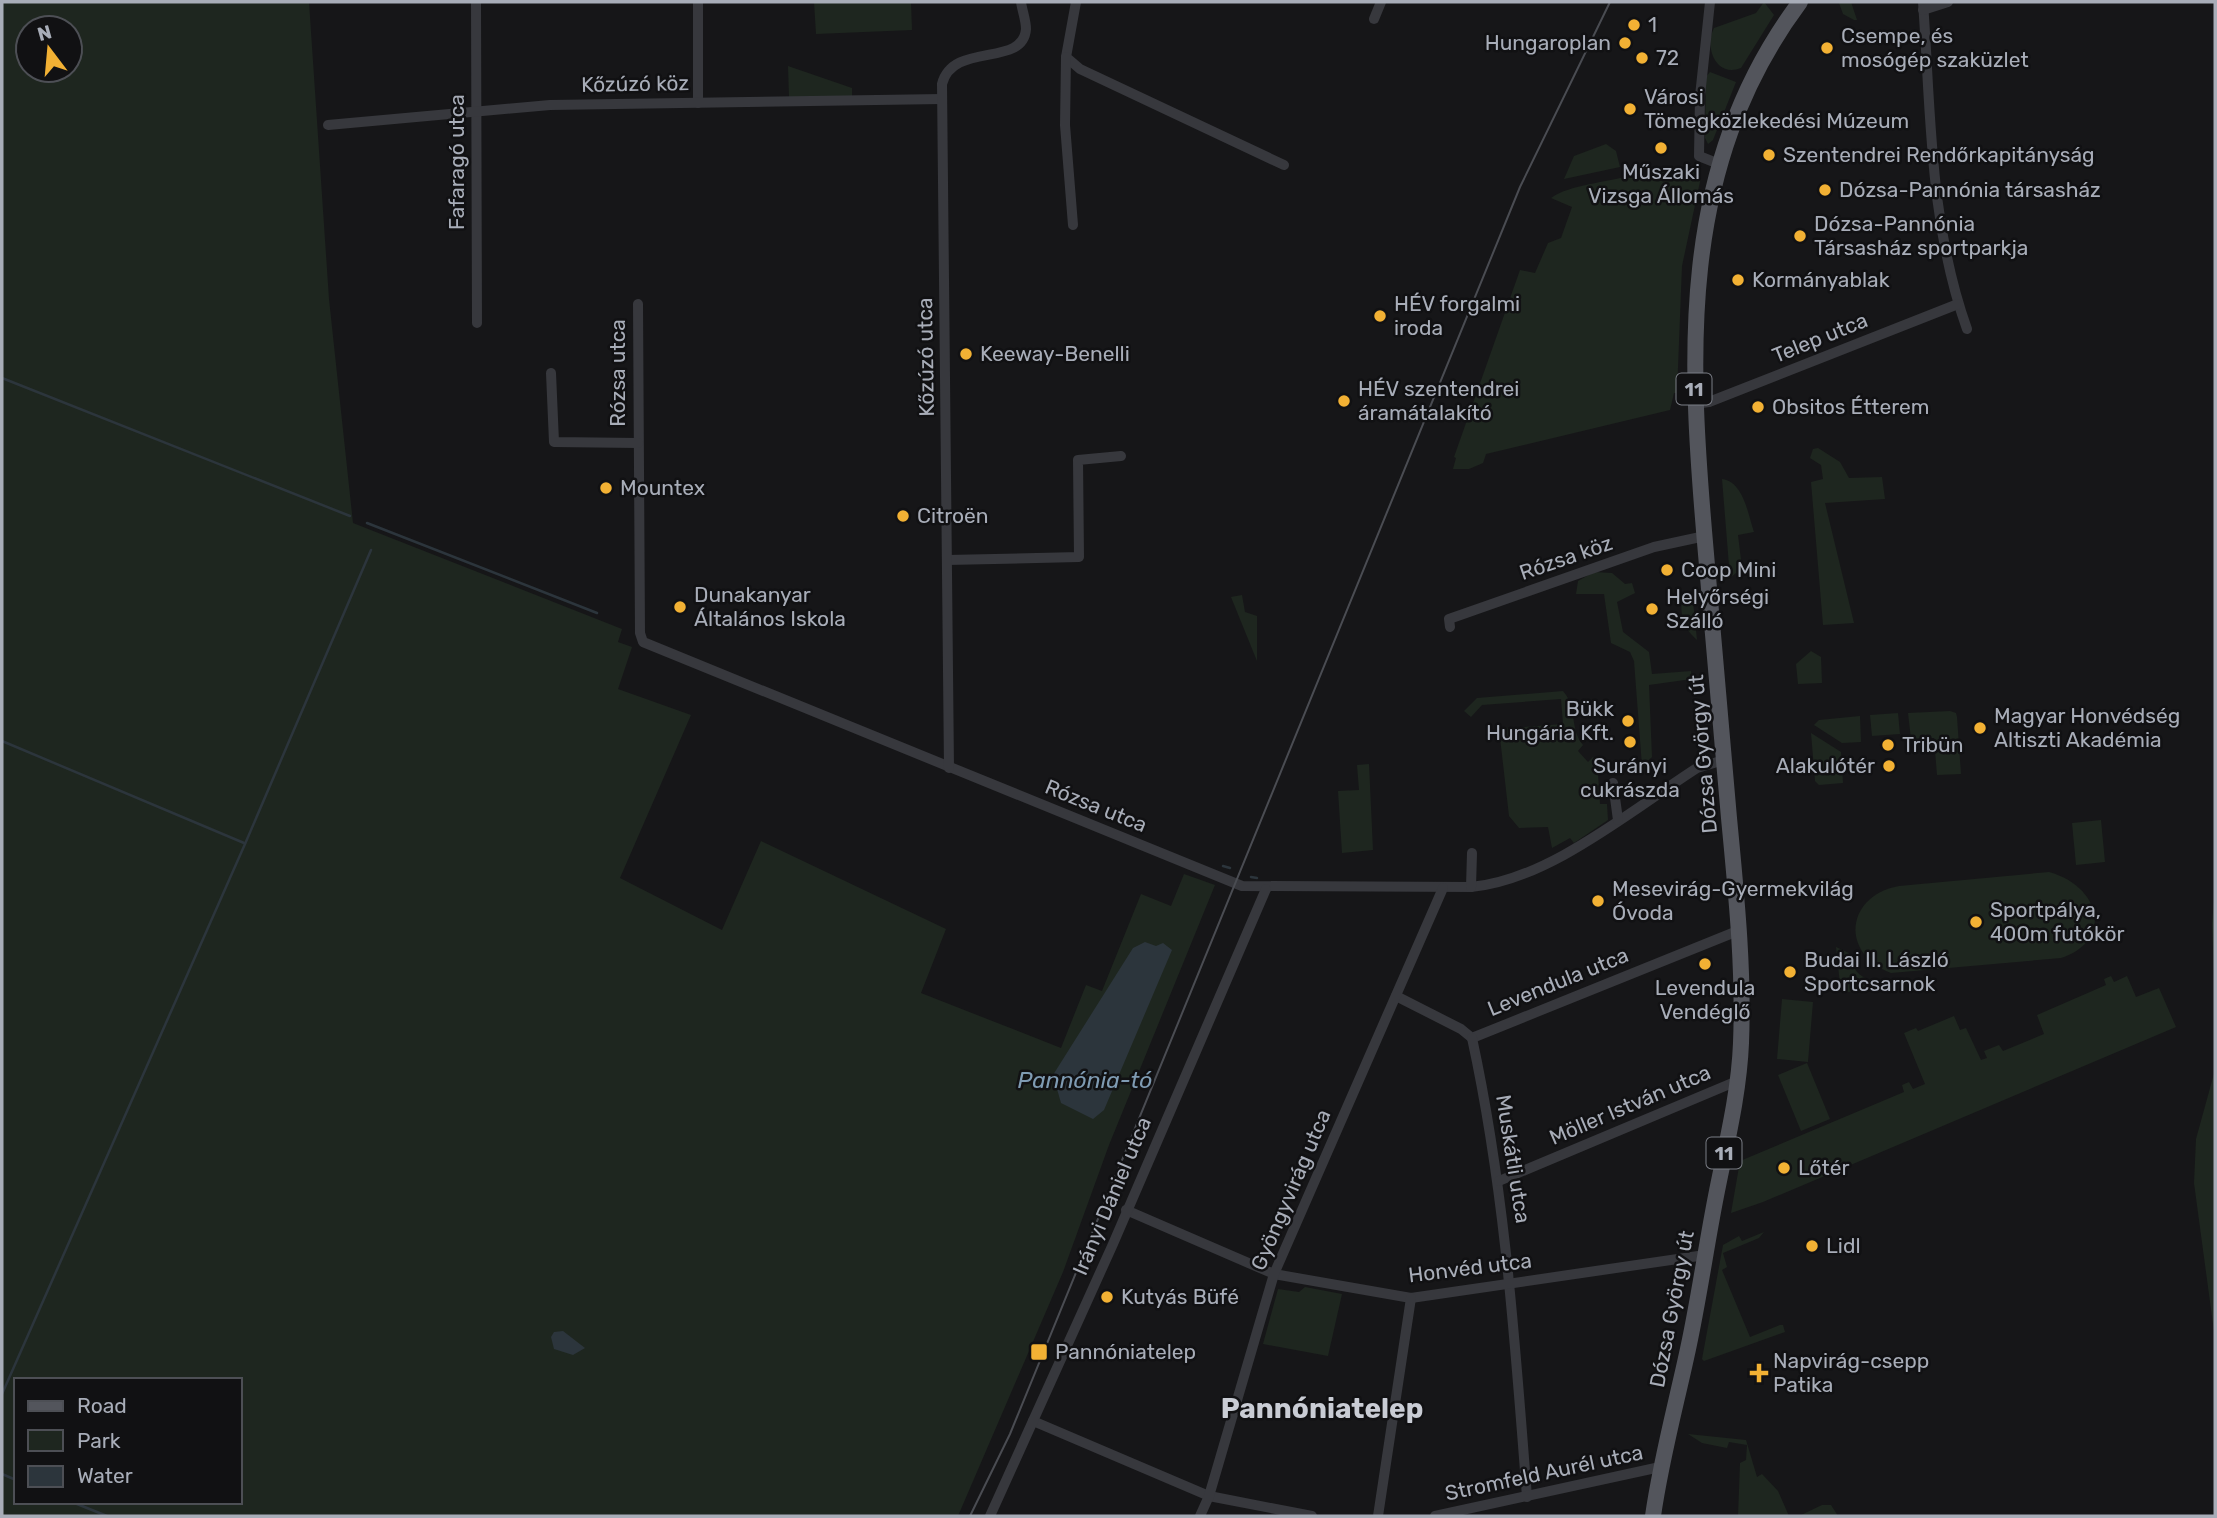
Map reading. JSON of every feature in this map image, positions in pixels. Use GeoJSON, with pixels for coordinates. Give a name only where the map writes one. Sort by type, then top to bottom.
{"type":"FeatureCollection","features":[{"type":"Feature","properties":{"kind":"main road","name":"Dózsa György út"},"geometry":{"type":"LineString","coordinates":[[1653,1516],[1660,1467],[1688,1346],[1705,1255],[1737,1081],[1741,1043],[1740,930],[1694,404],[1695,301],[1699,262],[1719,163],[1754,74],[1800,2]]}},
{"type":"Feature","properties":{"kind":"street","name":"Fafaragó utca"},"geometry":{"type":"LineString","coordinates":[[476,2],[477,323]]}},
{"type":"Feature","properties":{"kind":"street"},"geometry":{"type":"LineString","coordinates":[[698,2],[698,103]]}},
{"type":"Feature","properties":{"kind":"street","name":"Kőzúzó utca"},"geometry":{"type":"LineString","coordinates":[[949,768],[942,99],[944,74],[961,60],[1011,49],[1018,44],[1026,27],[1021,2]]}},
{"type":"Feature","properties":{"kind":"street"},"geometry":{"type":"LineString","coordinates":[[1073,225],[1065,125],[1066,57],[1076,2]]}},
{"type":"Feature","properties":{"kind":"street"},"geometry":{"type":"LineString","coordinates":[[1374,19],[1381,2]]}},
{"type":"Feature","properties":{"kind":"street"},"geometry":{"type":"LineString","coordinates":[[1710,2],[1700,96],[1699,156],[1719,163]]}},
{"type":"Feature","properties":{"kind":"street"},"geometry":{"type":"LineString","coordinates":[[1948,2],[1923,6],[1933,165],[1940,222],[1958,304],[1967,329]]}},
{"type":"Feature","properties":{"kind":"street"},"geometry":{"type":"LineString","coordinates":[[1066,57],[1080,69],[1103,82],[1283,165]]}},
{"type":"Feature","properties":{"kind":"street","name":"Kőzúzó köz"},"geometry":{"type":"LineString","coordinates":[[328,125],[550,105],[942,99]]}},
{"type":"Feature","properties":{"kind":"street","name":"Rózsa utca"},"geometry":{"type":"LineString","coordinates":[[638,304],[640,633],[643,642],[1242,886],[1266,889],[1443,888],[1471,887],[1505,881],[1541,867],[1697,768],[1724,760]]}},
{"type":"Feature","properties":{"kind":"street","name":"Telep utca"},"geometry":{"type":"LineString","coordinates":[[1694,404],[1709,402],[1958,304]]}},
{"type":"Feature","properties":{"kind":"street","name":"Rózsa utca"},"geometry":{"type":"LineString","coordinates":[[551,373],[554,442],[638,443]]}},
{"type":"Feature","properties":{"kind":"street"},"geometry":{"type":"LineString","coordinates":[[947,560],[1079,556],[1078,460],[1121,456]]}},
{"type":"Feature","properties":{"kind":"street","name":"Rózsa köz"},"geometry":{"type":"LineString","coordinates":[[1450,627],[1449,619],[1570,582],[1654,547],[1705,536]]}},
{"type":"Feature","properties":{"kind":"street"},"geometry":{"type":"LineString","coordinates":[[1614,783],[1618,820]]}},
{"type":"Feature","properties":{"kind":"street"},"geometry":{"type":"LineString","coordinates":[[1471,887],[1472,853]]}},
{"type":"Feature","properties":{"kind":"street","name":"Gyöngyvirág utca"},"geometry":{"type":"LineString","coordinates":[[1200,1516],[1209,1496],[1274,1274],[1443,888]]}},
{"type":"Feature","properties":{"kind":"street","name":"Irányi Dániel utca"},"geometry":{"type":"LineString","coordinates":[[990,1516],[1266,889]]}},
{"type":"Feature","properties":{"kind":"street","name":"Levendula utca"},"geometry":{"type":"LineString","coordinates":[[1396,996],[1461,1029],[1472,1038],[1740,930]]}},
{"type":"Feature","properties":{"kind":"street","name":"Muskátli utca"},"geometry":{"type":"LineString","coordinates":[[1472,1038],[1499,1181],[1511,1284],[1527,1497]]}},
{"type":"Feature","properties":{"kind":"street","name":"Möller István utca"},"geometry":{"type":"LineString","coordinates":[[1499,1181],[1737,1081]]}},
{"type":"Feature","properties":{"kind":"street","name":"Honvéd utca"},"geometry":{"type":"LineString","coordinates":[[1126,1210],[1274,1274],[1411,1298],[1705,1255]]}},
{"type":"Feature","properties":{"kind":"street"},"geometry":{"type":"LineString","coordinates":[[1378,1516],[1411,1298]]}},
{"type":"Feature","properties":{"kind":"street"},"geometry":{"type":"LineString","coordinates":[[1032,1421],[1209,1496],[1312,1516]]}},
{"type":"Feature","properties":{"kind":"street","name":"Stromfeld Aurél utca"},"geometry":{"type":"LineString","coordinates":[[1435,1516],[1660,1467]]}},
{"type":"Feature","properties":{"kind":"green space"},"geometry":{"type":"Polygon","coordinates":[[[2,2],[309,2],[329,299],[353,523],[622,629],[618,642],[632,647],[618,689],[691,715],[620,878],[722,930],[761,841],[946,929],[921,993],[1061,1048],[1086,985],[1102,991],[1141,894],[1171,906],[1184,874],[1215,885],[1109,1145],[1063,1272],[958,1516],[2,1516],[2,2]]]}},
{"type":"Feature","properties":{"kind":"green space"},"geometry":{"type":"Polygon","coordinates":[[[814,2],[911,2],[912,30],[816,34],[814,2]]]}},
{"type":"Feature","properties":{"kind":"green space"},"geometry":{"type":"Polygon","coordinates":[[[1764,2],[1774,15],[1741,68],[1725,69],[1714,59],[1712,52],[1710,44],[1714,28],[1756,13],[1764,2]]]}},
{"type":"Feature","properties":{"kind":"green space"},"geometry":{"type":"Polygon","coordinates":[[[1851,2],[1857,20],[1843,14],[1839,3],[1851,2]]]}},
{"type":"Feature","properties":{"kind":"green space"},"geometry":{"type":"Polygon","coordinates":[[[788,66],[852,88],[852,97],[789,98],[788,66]]]}},
{"type":"Feature","properties":{"kind":"green space"},"geometry":{"type":"Polygon","coordinates":[[[1710,72],[1736,82],[1713,140],[1708,144],[1705,138],[1706,77],[1710,72]]]}},
{"type":"Feature","properties":{"kind":"green space"},"geometry":{"type":"Polygon","coordinates":[[[1606,144],[1616,151],[1620,167],[1564,179],[1574,156],[1606,144]]]}},
{"type":"Feature","properties":{"kind":"green space"},"geometry":{"type":"Polygon","coordinates":[[[1675,167],[1677,170],[1694,167],[1700,170],[1701,177],[1682,266],[1677,393],[1674,393],[1670,410],[1486,454],[1483,463],[1469,469],[1453,469],[1454,457],[1520,270],[1535,273],[1548,243],[1561,238],[1572,207],[1551,198],[1579,187],[1631,175],[1633,178],[1675,167]]]}},
{"type":"Feature","properties":{"kind":"green space"},"geometry":{"type":"Polygon","coordinates":[[[1818,448],[1840,462],[1849,478],[1882,477],[1885,499],[1825,503],[1854,623],[1823,625],[1811,482],[1823,479],[1821,465],[1810,458],[1813,449],[1818,448]]]}},
{"type":"Feature","properties":{"kind":"green space"},"geometry":{"type":"Polygon","coordinates":[[[1722,479],[1729,481],[1740,493],[1754,532],[1738,535],[1742,568],[1730,578],[1722,479]]]}},
{"type":"Feature","properties":{"kind":"green space"},"geometry":{"type":"Polygon","coordinates":[[[1594,572],[1612,573],[1625,584],[1632,583],[1635,593],[1617,602],[1623,632],[1649,652],[1652,674],[1691,671],[1692,679],[1649,685],[1652,757],[1642,766],[1634,661],[1630,652],[1611,643],[1604,594],[1576,594],[1578,581],[1594,572]]]}},
{"type":"Feature","properties":{"kind":"green space"},"geometry":{"type":"Polygon","coordinates":[[[1692,592],[1697,640],[1685,625],[1681,609],[1682,596],[1692,592]]]}},
{"type":"Feature","properties":{"kind":"green space"},"geometry":{"type":"Polygon","coordinates":[[[1242,595],[1245,612],[1257,616],[1257,661],[1231,597],[1242,595]]]}},
{"type":"Feature","properties":{"kind":"green space"},"geometry":{"type":"Polygon","coordinates":[[[1811,651],[1821,657],[1822,683],[1798,684],[1796,664],[1811,651]]]}},
{"type":"Feature","properties":{"kind":"green space"},"geometry":{"type":"Polygon","coordinates":[[[1563,691],[1568,698],[1576,732],[1583,745],[1578,751],[1588,762],[1593,757],[1601,764],[1603,773],[1598,774],[1600,804],[1607,804],[1608,820],[1574,843],[1570,838],[1552,848],[1548,827],[1519,828],[1509,816],[1499,729],[1563,724],[1561,699],[1482,705],[1471,717],[1464,711],[1477,698],[1563,691]]]}},
{"type":"Feature","properties":{"kind":"green space"},"geometry":{"type":"Polygon","coordinates":[[[1898,713],[1900,734],[1872,736],[1870,715],[1898,713]]]}},
{"type":"Feature","properties":{"kind":"green space"},"geometry":{"type":"Polygon","coordinates":[[[1908,713],[1956,713],[1957,717],[1961,774],[1937,775],[1934,738],[1911,739],[1908,713]]]}},
{"type":"Feature","properties":{"kind":"green space"},"geometry":{"type":"Polygon","coordinates":[[[1860,716],[1861,742],[1842,743],[1814,725],[1819,720],[1860,716]]]}},
{"type":"Feature","properties":{"kind":"green space"},"geometry":{"type":"Polygon","coordinates":[[[1811,733],[1841,752],[1843,783],[1819,785],[1815,781],[1811,733]]]}},
{"type":"Feature","properties":{"kind":"green space"},"geometry":{"type":"Polygon","coordinates":[[[1369,764],[1373,850],[1342,853],[1338,791],[1359,790],[1357,765],[1369,764]]]}},
{"type":"Feature","properties":{"kind":"green space"},"geometry":{"type":"Polygon","coordinates":[[[2101,820],[2105,862],[2076,865],[2072,823],[2101,820]]]}},
{"type":"Feature","properties":{"kind":"green space","name":"Sportpálya, 400m futókör"},"geometry":{"type":"Polygon","coordinates":[[[2049,872],[2079,888],[2089,900],[2094,913],[2094,926],[2089,938],[2078,949],[2061,958],[1891,973],[1874,964],[1863,953],[1857,940],[1859,913],[1868,901],[1881,892],[1899,886],[2049,872]]]}},
{"type":"Feature","properties":{"kind":"green space"},"geometry":{"type":"Polygon","coordinates":[[[2215,886],[2215,1002],[2212,924],[2215,886]]]}},
{"type":"Feature","properties":{"kind":"green space"},"geometry":{"type":"Polygon","coordinates":[[[1836,947],[1849,953],[1856,971],[1873,981],[1875,990],[1847,992],[1840,984],[1836,947]]]}},
{"type":"Feature","properties":{"kind":"green space"},"geometry":{"type":"Polygon","coordinates":[[[2111,976],[2114,982],[2127,976],[2136,997],[2159,988],[2176,1027],[1763,1202],[1731,1213],[1740,1161],[1904,1092],[1902,1085],[1909,1082],[1913,1089],[1925,1084],[1904,1033],[1916,1028],[1918,1031],[1954,1016],[1960,1030],[1966,1028],[1981,1060],[1987,1058],[1984,1051],[1999,1045],[2003,1051],[2044,1034],[2037,1015],[2106,985],[2104,979],[2111,976]]]}},
{"type":"Feature","properties":{"kind":"green space"},"geometry":{"type":"Polygon","coordinates":[[[1782,999],[1813,1002],[1808,1062],[1777,1059],[1782,999]]]}},
{"type":"Feature","properties":{"kind":"green space"},"geometry":{"type":"Polygon","coordinates":[[[1807,1063],[1830,1119],[1801,1131],[1778,1075],[1807,1063]]]}},
{"type":"Feature","properties":{"kind":"green space"},"geometry":{"type":"Polygon","coordinates":[[[2215,1070],[2215,1339],[2194,1183],[2196,1139],[2215,1070]]]}},
{"type":"Feature","properties":{"kind":"green space"},"geometry":{"type":"Polygon","coordinates":[[[1764,1232],[1759,1238],[1723,1253],[1727,1267],[1722,1270],[1750,1337],[1780,1325],[1783,1325],[1785,1332],[1704,1361],[1702,1359],[1723,1245],[1739,1236],[1742,1241],[1764,1232]]]}},
{"type":"Feature","properties":{"kind":"green space"},"geometry":{"type":"Polygon","coordinates":[[[1305,1287],[1342,1294],[1328,1356],[1263,1344],[1278,1289],[1299,1292],[1305,1287]]]}},
{"type":"Feature","properties":{"kind":"green space"},"geometry":{"type":"Polygon","coordinates":[[[1688,1434],[1746,1440],[1757,1477],[1762,1474],[1778,1491],[1789,1516],[1738,1516],[1740,1463],[1746,1460],[1747,1445],[1729,1442],[1727,1448],[1702,1443],[1688,1434]]]}},
{"type":"Feature","properties":{"kind":"green space"},"geometry":{"type":"Polygon","coordinates":[[[1822,1505],[1831,1505],[1838,1516],[1799,1516],[1822,1505]]]}},
{"type":"Feature","properties":{"kind":"water","name":"Pannónia-tó"},"geometry":{"type":"Polygon","coordinates":[[[1145,942],[1156,946],[1163,943],[1172,950],[1104,1110],[1093,1119],[1061,1103],[1053,1075],[1133,948],[1145,942]]]}},
{"type":"Feature","properties":{"kind":"water"},"geometry":{"type":"Polygon","coordinates":[[[563,1331],[585,1348],[573,1355],[554,1349],[551,1337],[554,1332],[563,1331]]]}},
{"type":"Feature","properties":{"kind":"waterway"},"geometry":{"type":"LineString","coordinates":[[2,378],[350,516]]}},
{"type":"Feature","properties":{"kind":"waterway"},"geometry":{"type":"LineString","coordinates":[[367,523],[597,613]]}},
{"type":"Feature","properties":{"kind":"waterway"},"geometry":{"type":"LineString","coordinates":[[2,1394],[245,844],[371,550]]}},
{"type":"Feature","properties":{"kind":"waterway"},"geometry":{"type":"LineString","coordinates":[[2,741],[244,843]]}},
{"type":"Feature","properties":{"kind":"waterway"},"geometry":{"type":"LineString","coordinates":[[1223,866],[1230,868]]}},
{"type":"Feature","properties":{"kind":"waterway"},"geometry":{"type":"LineString","coordinates":[[1251,877],[1257,878]]}},
{"type":"Feature","properties":{"kind":"waterway"},"geometry":{"type":"LineString","coordinates":[[2,1474],[14,1479]]}},
{"type":"Feature","properties":{"kind":"waterway"},"geometry":{"type":"LineString","coordinates":[[77,1504],[107,1516]]}},
{"type":"Feature","properties":{"kind":"tram line"},"geometry":{"type":"LineString","coordinates":[[970,1516],[1010,1434],[1520,187],[1610,2]]}},
{"type":"Feature","properties":{"kind":"place","name":"1"},"geometry":{"type":"Point","coordinates":[1634,25]}},
{"type":"Feature","properties":{"kind":"place","name":"Hungaroplan"},"geometry":{"type":"Point","coordinates":[1625,43]}},
{"type":"Feature","properties":{"kind":"place","name":"Csempe, és mosógép szaküzlet"},"geometry":{"type":"Point","coordinates":[1827,48]}},
{"type":"Feature","properties":{"kind":"place","name":"72"},"geometry":{"type":"Point","coordinates":[1642,58]}},
{"type":"Feature","properties":{"kind":"place","name":"Városi Tömegközlekedési Múzeum"},"geometry":{"type":"Point","coordinates":[1630,109]}},
{"type":"Feature","properties":{"kind":"place","name":"Műszaki Vizsga Állomás"},"geometry":{"type":"Point","coordinates":[1661,148]}},
{"type":"Feature","properties":{"kind":"place","name":"Szentendrei Rendőrkapitányság"},"geometry":{"type":"Point","coordinates":[1769,155]}},
{"type":"Feature","properties":{"kind":"place","name":"Dózsa-Pannónia társasház"},"geometry":{"type":"Point","coordinates":[1825,190]}},
{"type":"Feature","properties":{"kind":"place","name":"Dózsa-Pannónia Társasház sportparkja"},"geometry":{"type":"Point","coordinates":[1800,236]}},
{"type":"Feature","properties":{"kind":"place","name":"Kormányablak"},"geometry":{"type":"Point","coordinates":[1738,280]}},
{"type":"Feature","properties":{"kind":"place","name":"HÉV forgalmi iroda"},"geometry":{"type":"Point","coordinates":[1380,316]}},
{"type":"Feature","properties":{"kind":"place","name":"Keeway-Benelli"},"geometry":{"type":"Point","coordinates":[966,354]}},
{"type":"Feature","properties":{"kind":"place","name":"HÉV szentendrei áramátalakító"},"geometry":{"type":"Point","coordinates":[1344,401]}},
{"type":"Feature","properties":{"kind":"place","name":"Obsitos Étterem"},"geometry":{"type":"Point","coordinates":[1758,407]}},
{"type":"Feature","properties":{"kind":"place","name":"Mountex"},"geometry":{"type":"Point","coordinates":[606,488]}},
{"type":"Feature","properties":{"kind":"place","name":"Citroën"},"geometry":{"type":"Point","coordinates":[903,516]}},
{"type":"Feature","properties":{"kind":"place","name":"Coop Mini"},"geometry":{"type":"Point","coordinates":[1667,570]}},
{"type":"Feature","properties":{"kind":"place","name":"Dunakanyar Általános Iskola"},"geometry":{"type":"Point","coordinates":[680,607]}},
{"type":"Feature","properties":{"kind":"place","name":"Helyőrségi Szálló"},"geometry":{"type":"Point","coordinates":[1652,609]}},
{"type":"Feature","properties":{"kind":"place","name":"Bükk Hungária Kft."},"geometry":{"type":"Point","coordinates":[1628,721]}},
{"type":"Feature","properties":{"kind":"place","name":"Magyar Honvédség Altiszti Akadémia"},"geometry":{"type":"Point","coordinates":[1980,728]}},
{"type":"Feature","properties":{"kind":"place","name":"Surányi cukrászda"},"geometry":{"type":"Point","coordinates":[1630,742]}},
{"type":"Feature","properties":{"kind":"place","name":"Tribün"},"geometry":{"type":"Point","coordinates":[1888,745]}},
{"type":"Feature","properties":{"kind":"place","name":"Alakulótér"},"geometry":{"type":"Point","coordinates":[1889,766]}},
{"type":"Feature","properties":{"kind":"place","name":"Mesevirág-Gyermekvilág Óvoda"},"geometry":{"type":"Point","coordinates":[1598,901]}},
{"type":"Feature","properties":{"kind":"place","name":"Sportpálya, 400m futókör"},"geometry":{"type":"Point","coordinates":[1976,922]}},
{"type":"Feature","properties":{"kind":"place","name":"Levendula Vendéglő"},"geometry":{"type":"Point","coordinates":[1705,964]}},
{"type":"Feature","properties":{"kind":"place","name":"Budai II. László Sportcsarnok"},"geometry":{"type":"Point","coordinates":[1790,972]}},
{"type":"Feature","properties":{"kind":"place","name":"Lőtér"},"geometry":{"type":"Point","coordinates":[1784,1168]}},
{"type":"Feature","properties":{"kind":"place","name":"Lidl"},"geometry":{"type":"Point","coordinates":[1812,1246]}},
{"type":"Feature","properties":{"kind":"place","name":"Kutyás Büfé"},"geometry":{"type":"Point","coordinates":[1107,1297]}},
{"type":"Feature","properties":{"kind":"place","name":"Pannóniatelep"},"geometry":{"type":"Point","coordinates":[1039,1352]}},
{"type":"Feature","properties":{"kind":"place","name":"Napvirág-csepp Patika"},"geometry":{"type":"Point","coordinates":[1759,1373]}},
{"type":"Feature","properties":{"kind":"district","name":"Pannóniatelep"},"geometry":{"type":"Point","coordinates":[1322,1408]}}]}
